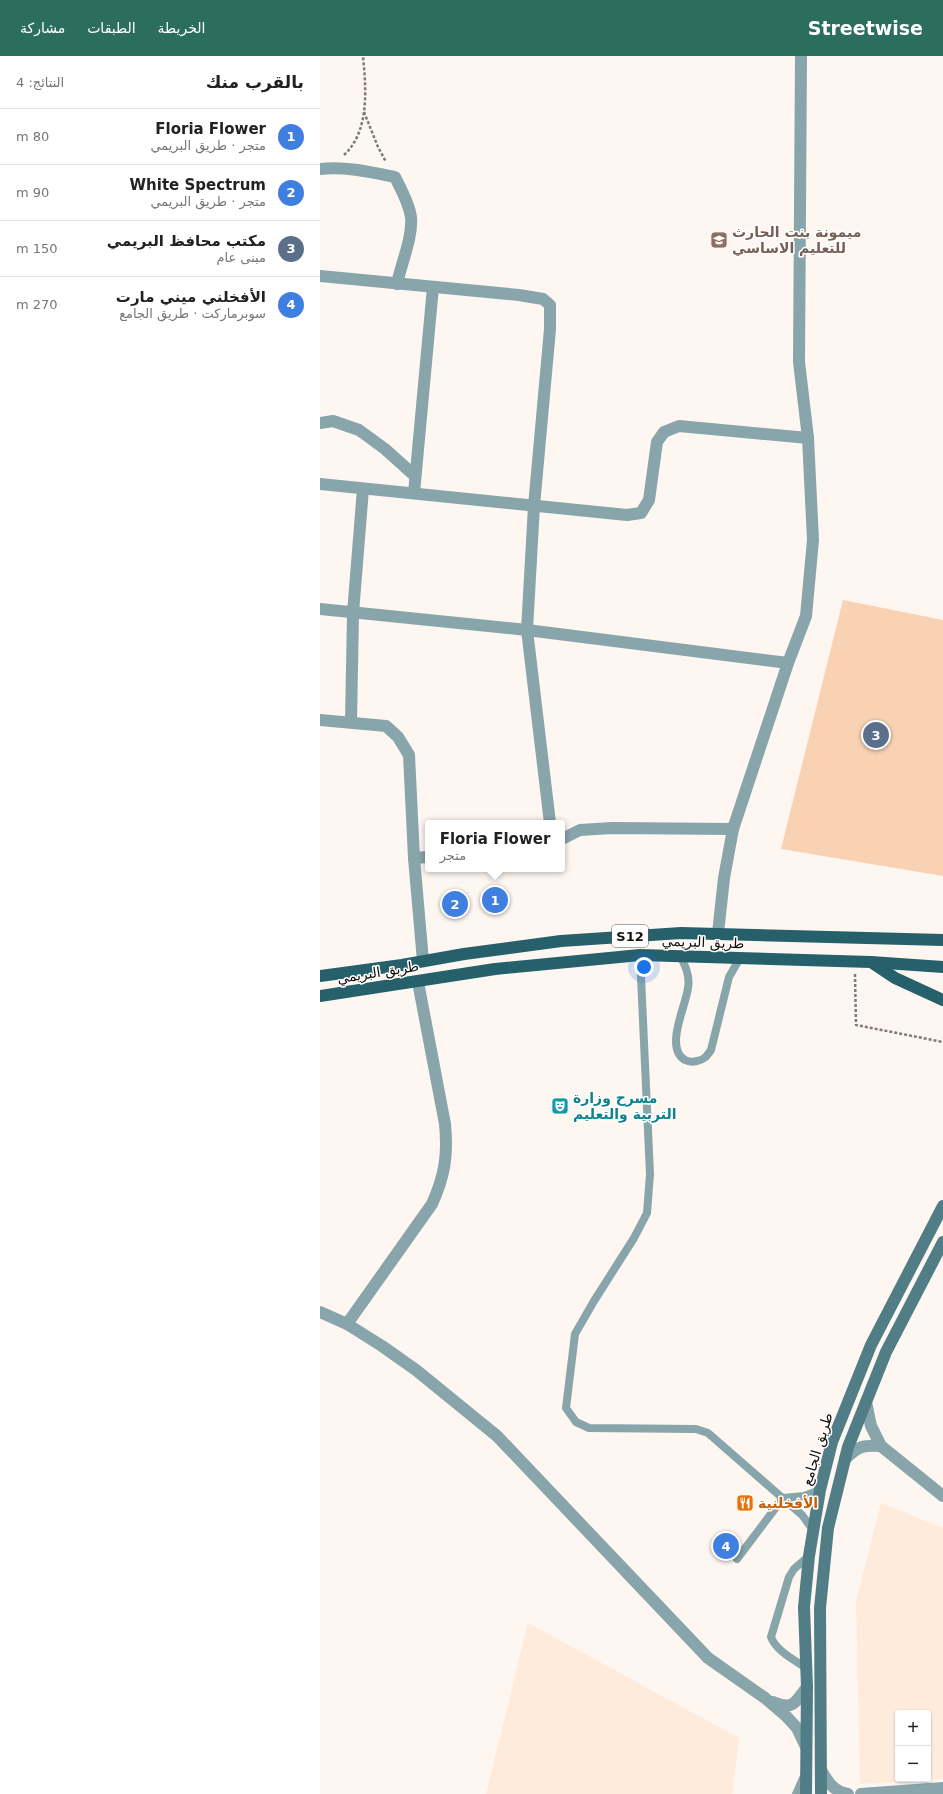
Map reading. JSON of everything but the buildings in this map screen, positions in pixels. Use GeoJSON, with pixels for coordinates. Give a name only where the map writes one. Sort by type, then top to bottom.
{"type":"FeatureCollection","features":[{"type":"Feature","properties":{"kind":"main road","name":"طريق البريمي"},"geometry":{"type":"LineString","coordinates":[[320,976],[561,941],[681,933],[943,940]]}},
{"type":"Feature","properties":{"kind":"main road","name":"طريق البريمي"},"geometry":{"type":"LineString","coordinates":[[320,996],[523,965],[640,955],[871,962],[943,966]]}},
{"type":"Feature","properties":{"kind":"main road"},"geometry":{"type":"LineString","coordinates":[[871,962],[895,978],[943,1000]]}},
{"type":"Feature","properties":{"kind":"main road","name":"طريق الجامع"},"geometry":{"type":"LineString","coordinates":[[806,1794],[807,1687],[804,1607],[809,1556],[820,1490],[832,1442],[871,1345],[943,1206]]}},
{"type":"Feature","properties":{"kind":"main road","name":"طريق الجامع"},"geometry":{"type":"LineString","coordinates":[[821,1794],[820,1608],[828,1528],[844,1459],[886,1352],[943,1242]]}},
{"type":"Feature","properties":{"kind":"street"},"geometry":{"type":"LineString","coordinates":[[718,933],[724,878],[733,829],[788,663],[806,616],[813,540],[808,438],[799,362],[801,56]]}},
{"type":"Feature","properties":{"kind":"street"},"geometry":{"type":"LineString","coordinates":[[325,168],[370,172],[395,177],[403,193],[411,217],[410,234],[397,284]]}},
{"type":"Feature","properties":{"kind":"street"},"geometry":{"type":"LineString","coordinates":[[320,276],[520,295],[543,300],[550,305],[550,329],[534,506],[527,630],[550,820]]}},
{"type":"Feature","properties":{"kind":"street"},"geometry":{"type":"LineString","coordinates":[[414,493],[433,287]]}},
{"type":"Feature","properties":{"kind":"street"},"geometry":{"type":"LineString","coordinates":[[320,423],[332,421],[359,430],[385,449],[415,476]]}},
{"type":"Feature","properties":{"kind":"street"},"geometry":{"type":"LineString","coordinates":[[320,484],[627,515],[641,513],[650,500],[657,442],[664,432],[679,426],[808,438]]}},
{"type":"Feature","properties":{"kind":"street"},"geometry":{"type":"LineString","coordinates":[[351,722],[353,613],[363,489]]}},
{"type":"Feature","properties":{"kind":"street"},"geometry":{"type":"LineString","coordinates":[[320,609],[527,630],[788,663]]}},
{"type":"Feature","properties":{"kind":"street"},"geometry":{"type":"LineString","coordinates":[[320,720],[386,726],[398,737],[409,755],[414,858],[423,961]]}},
{"type":"Feature","properties":{"kind":"street"},"geometry":{"type":"LineString","coordinates":[[565,838],[580,830],[612,828],[733,829]]}},
{"type":"Feature","properties":{"kind":"street"},"geometry":{"type":"LineString","coordinates":[[414,858],[425,857]]}},
{"type":"Feature","properties":{"kind":"street"},"geometry":{"type":"LineString","coordinates":[[347,1324],[432,1204],[441,1185],[447,1144],[445,1124],[418,982]]}},
{"type":"Feature","properties":{"kind":"street"},"geometry":{"type":"LineString","coordinates":[[320,1312],[347,1324],[382,1346],[416,1370],[497,1436],[708,1658],[765,1698],[786,1716],[797,1728],[806,1747]]}},
{"type":"Feature","properties":{"kind":"street"},"geometry":{"type":"LineString","coordinates":[[866,1402],[871,1426],[881,1446],[943,1496]]}},
{"type":"Feature","properties":{"kind":"street"},"geometry":{"type":"LineString","coordinates":[[844,1459],[854,1449],[864,1445],[881,1446]]}},
{"type":"Feature","properties":{"kind":"street"},"geometry":{"type":"LineString","coordinates":[[765,1698],[784,1707],[794,1704],[807,1687]]}},
{"type":"Feature","properties":{"kind":"street"},"geometry":{"type":"LineString","coordinates":[[821,1770],[829,1784],[839,1792],[848,1794]]}},
{"type":"Feature","properties":{"kind":"street"},"geometry":{"type":"LineString","coordinates":[[861,1794],[943,1788]]}},
{"type":"Feature","properties":{"kind":"lane"},"geometry":{"type":"LineString","coordinates":[[640,955],[650,1174],[647,1213],[634,1238],[575,1334],[566,1408],[576,1422],[589,1428],[696,1428],[708,1433],[802,1515],[813,1530]]}},
{"type":"Feature","properties":{"kind":"lane"},"geometry":{"type":"LineString","coordinates":[[680,956],[687,971],[688,988],[675,1045],[679,1055],[688,1061],[694,1062],[704,1058],[711,1050],[729,978],[740,958]]}},
{"type":"Feature","properties":{"kind":"lane"},"geometry":{"type":"LineString","coordinates":[[737,1559],[783,1498],[804,1496],[820,1490]]}},
{"type":"Feature","properties":{"kind":"lane"},"geometry":{"type":"LineString","coordinates":[[806,1668],[779,1648],[771,1638],[789,1578],[794,1569],[809,1556]]}},
{"type":"Feature","properties":{"kind":"lane"},"geometry":{"type":"LineString","coordinates":[[796,1794],[806,1771]]}},
{"type":"Feature","properties":{"kind":"path"},"geometry":{"type":"LineString","coordinates":[[325,168],[348,152],[360,131],[364,112],[363,56]]}},
{"type":"Feature","properties":{"kind":"path"},"geometry":{"type":"LineString","coordinates":[[855,962],[856,1025],[943,1042]]}},
{"type":"Feature","properties":{"kind":"shaded area"},"geometry":{"type":"Polygon","coordinates":[[[881,1503],[943,1528],[943,1779],[931,1780],[931,1710],[895,1710],[895,1782],[860,1784],[856,1601],[881,1503]]]}},
{"type":"Feature","properties":{"kind":"shaded area"},"geometry":{"type":"Polygon","coordinates":[[[528,1623],[739,1738],[732,1794],[486,1794],[528,1623]]]}},
{"type":"Feature","properties":{"kind":"place","name":"ميمونة بنت الحارث للتعليم الاساسي"},"geometry":{"type":"Point","coordinates":[719,240]}},
{"type":"Feature","properties":{"kind":"place","name":"مكتب محافظ البريمي"},"geometry":{"type":"Point","coordinates":[876,735]}},
{"type":"Feature","properties":{"kind":"place","name":"Floria Flower"},"geometry":{"type":"Point","coordinates":[495,900]}},
{"type":"Feature","properties":{"kind":"place","name":"White Spectrum"},"geometry":{"type":"Point","coordinates":[455,904]}},
{"type":"Feature","properties":{"kind":"place","name":"مسرح وزارة التربية والتعليم"},"geometry":{"type":"Point","coordinates":[560,1106]}},
{"type":"Feature","properties":{"kind":"place","name":"الأفخلنية"},"geometry":{"type":"Point","coordinates":[745,1503]}},
{"type":"Feature","properties":{"kind":"place","name":"الأفخلني ميني مارت"},"geometry":{"type":"Point","coordinates":[726,1546]}}]}
